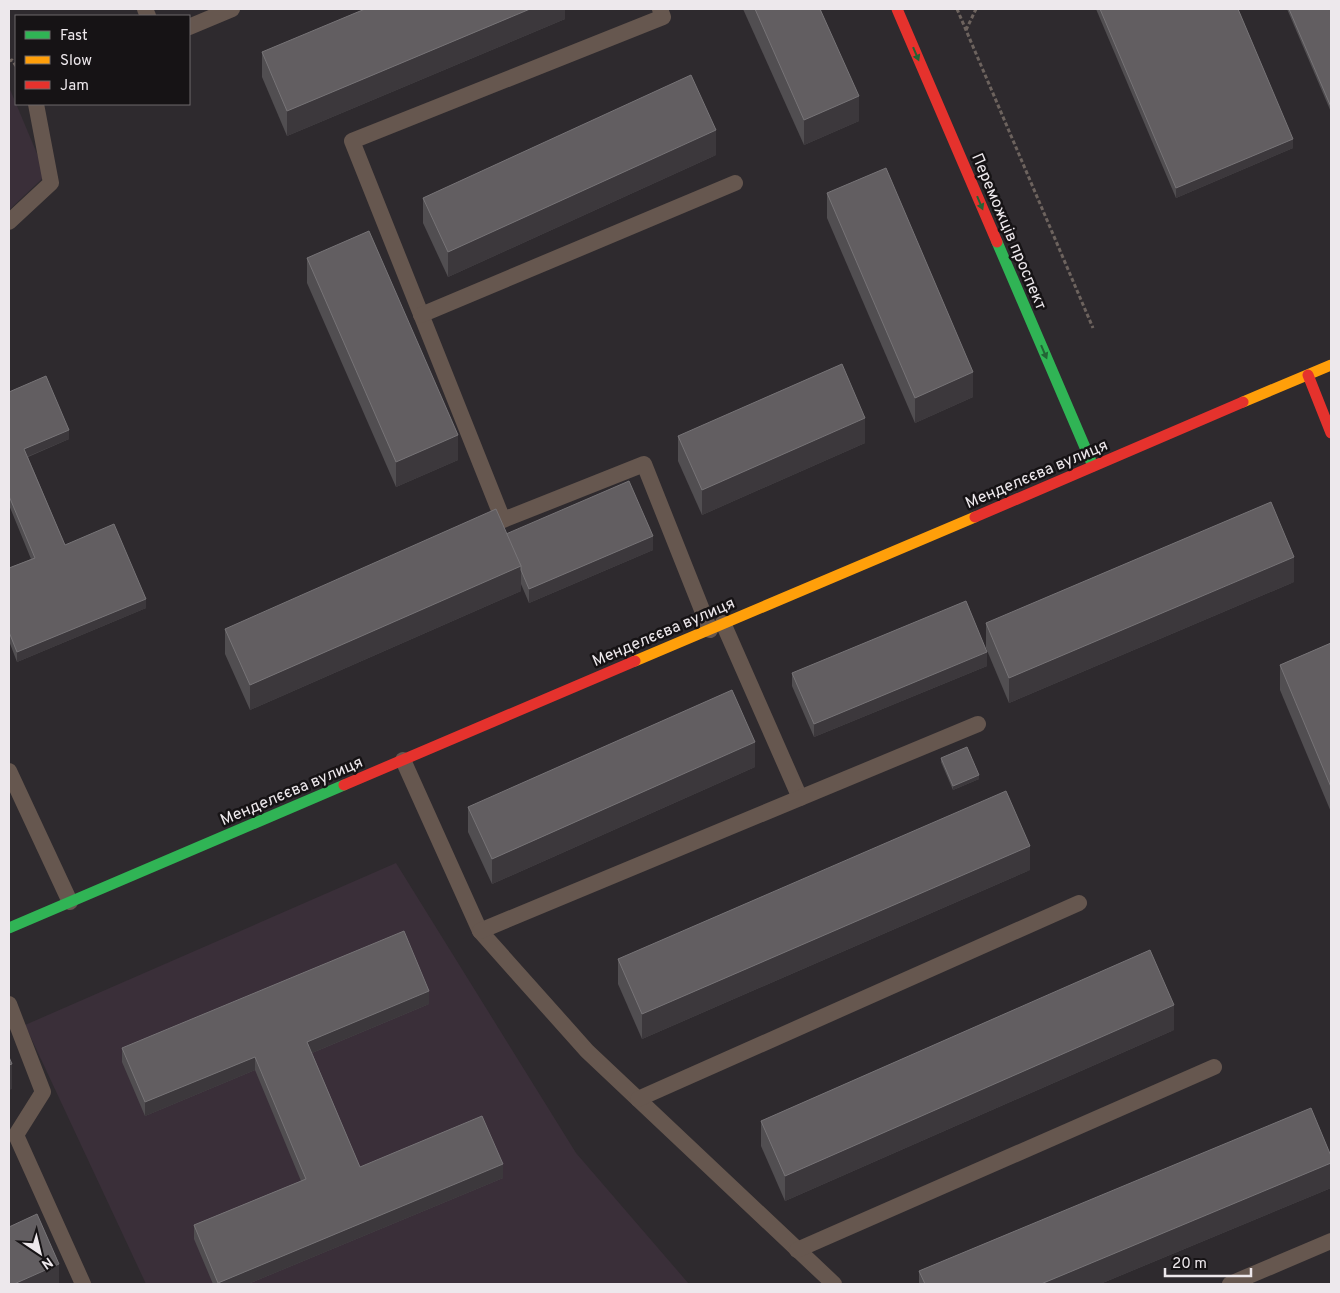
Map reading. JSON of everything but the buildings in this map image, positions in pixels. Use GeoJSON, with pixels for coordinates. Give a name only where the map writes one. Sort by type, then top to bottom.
{"type":"FeatureCollection","features":[{"type":"Feature","properties":{"kind":"street","name":"Переможців проспект"},"geometry":{"type":"LineString","coordinates":[[897,9],[1093,466]]}},
{"type":"Feature","properties":{"kind":"street","name":"Менделєєва вулиця"},"geometry":{"type":"LineString","coordinates":[[9,928],[1331,365]]}},
{"type":"Feature","properties":{"kind":"street"},"geometry":{"type":"LineString","coordinates":[[1308,375],[1331,433]]}},
{"type":"Feature","properties":{"kind":"lane"},"geometry":{"type":"LineString","coordinates":[[190,27],[232,9]]}},
{"type":"Feature","properties":{"kind":"lane"},"geometry":{"type":"LineString","coordinates":[[660,9],[663,17],[352,141],[503,520],[644,464],[716,627],[800,798]]}},
{"type":"Feature","properties":{"kind":"lane"},"geometry":{"type":"LineString","coordinates":[[9,222],[51,183],[36,105]]}},
{"type":"Feature","properties":{"kind":"lane"},"geometry":{"type":"LineString","coordinates":[[421,315],[735,183]]}},
{"type":"Feature","properties":{"kind":"lane"},"geometry":{"type":"LineString","coordinates":[[480,931],[978,724]]}},
{"type":"Feature","properties":{"kind":"lane"},"geometry":{"type":"LineString","coordinates":[[403,760],[480,931],[587,1051],[834,1284]]}},
{"type":"Feature","properties":{"kind":"lane"},"geometry":{"type":"LineString","coordinates":[[9,771],[70,902]]}},
{"type":"Feature","properties":{"kind":"lane"},"geometry":{"type":"LineString","coordinates":[[638,1099],[1079,903]]}},
{"type":"Feature","properties":{"kind":"lane"},"geometry":{"type":"LineString","coordinates":[[9,1004],[44,1092],[13,1136],[83,1284]]}},
{"type":"Feature","properties":{"kind":"lane"},"geometry":{"type":"LineString","coordinates":[[797,1250],[1214,1067]]}},
{"type":"Feature","properties":{"kind":"lane"},"geometry":{"type":"LineString","coordinates":[[1230,1284],[1331,1241]]}},
{"type":"Feature","properties":{"kind":"path"},"geometry":{"type":"LineString","coordinates":[[957,9],[1093,328]]}},
{"type":"Feature","properties":{"kind":"path"},"geometry":{"type":"LineString","coordinates":[[966,30],[976,9]]}},
{"type":"Feature","properties":{"kind":"shaded area"},"geometry":{"type":"Polygon","coordinates":[[[9,87],[46,175],[9,210],[9,87]]]}},
{"type":"Feature","properties":{"kind":"shaded area"},"geometry":{"type":"Polygon","coordinates":[[[396,863],[576,1153],[689,1284],[146,1284],[25,1025],[396,863]]]}},
{"type":"Feature","properties":{"kind":"traffic: fast"},"geometry":{"type":"LineString","coordinates":[[997,242],[1093,466]]}},
{"type":"Feature","properties":{"kind":"traffic: fast"},"geometry":{"type":"LineString","coordinates":[[9,928],[344,785]]}},
{"type":"Feature","properties":{"kind":"traffic: slow"},"geometry":{"type":"LineString","coordinates":[[1243,402],[1331,365]]}},
{"type":"Feature","properties":{"kind":"traffic: slow"},"geometry":{"type":"LineString","coordinates":[[635,661],[975,517]]}},
{"type":"Feature","properties":{"kind":"traffic: jam"},"geometry":{"type":"LineString","coordinates":[[897,9],[997,242]]}},
{"type":"Feature","properties":{"kind":"traffic: jam"},"geometry":{"type":"LineString","coordinates":[[1308,375],[1331,433]]}},
{"type":"Feature","properties":{"kind":"traffic: jam"},"geometry":{"type":"LineString","coordinates":[[975,517],[1243,402]]}},
{"type":"Feature","properties":{"kind":"traffic: jam"},"geometry":{"type":"LineString","coordinates":[[344,785],[635,661]]}}]}
